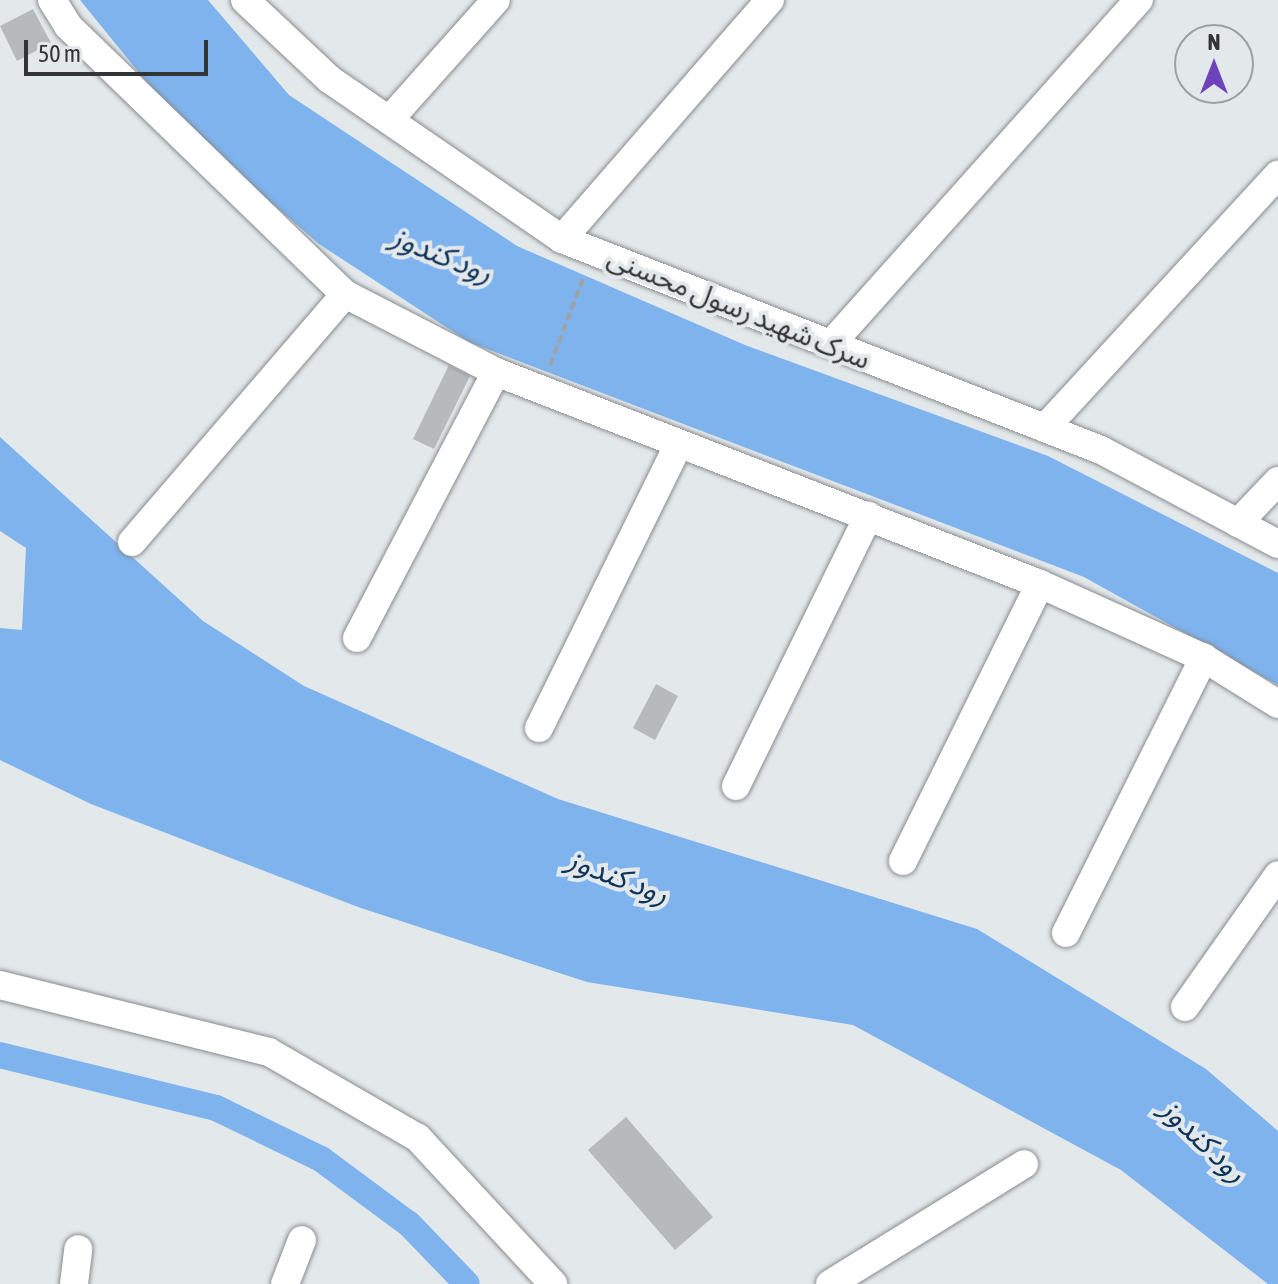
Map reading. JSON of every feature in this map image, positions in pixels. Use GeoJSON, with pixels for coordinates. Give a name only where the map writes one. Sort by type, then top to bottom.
{"type":"FeatureCollection","features":[{"type":"Feature","properties":{"kind":"street"},"geometry":{"type":"LineString","coordinates":[[52,0],[68,26],[345,294],[496,372],[1040,584],[1204,658],[1278,704]]}},
{"type":"Feature","properties":{"kind":"street","name":"سرک شهید رسول محسنی"},"geometry":{"type":"LineString","coordinates":[[245,0],[329,79],[562,239],[1045,428],[1278,544]]}},
{"type":"Feature","properties":{"kind":"street"},"geometry":{"type":"LineString","coordinates":[[390,119],[496,0]]}},
{"type":"Feature","properties":{"kind":"street"},"geometry":{"type":"LineString","coordinates":[[562,239],[770,0]]}},
{"type":"Feature","properties":{"kind":"street"},"geometry":{"type":"LineString","coordinates":[[831,344],[1139,0]]}},
{"type":"Feature","properties":{"kind":"street"},"geometry":{"type":"LineString","coordinates":[[1045,428],[1278,175]]}},
{"type":"Feature","properties":{"kind":"street"},"geometry":{"type":"LineString","coordinates":[[132,542],[345,294]]}},
{"type":"Feature","properties":{"kind":"street"},"geometry":{"type":"LineString","coordinates":[[357,638],[496,372]]}},
{"type":"Feature","properties":{"kind":"street"},"geometry":{"type":"LineString","coordinates":[[539,728],[678,445]]}},
{"type":"Feature","properties":{"kind":"street"},"geometry":{"type":"LineString","coordinates":[[1238,523],[1278,481]]}},
{"type":"Feature","properties":{"kind":"street"},"geometry":{"type":"LineString","coordinates":[[736,786],[868,516]]}},
{"type":"Feature","properties":{"kind":"street"},"geometry":{"type":"LineString","coordinates":[[903,861],[1040,584]]}},
{"type":"Feature","properties":{"kind":"street"},"geometry":{"type":"LineString","coordinates":[[1066,933],[1204,658]]}},
{"type":"Feature","properties":{"kind":"street"},"geometry":{"type":"LineString","coordinates":[[1185,1007],[1278,875]]}},
{"type":"Feature","properties":{"kind":"street"},"geometry":{"type":"LineString","coordinates":[[0,985],[269,1052],[418,1138],[553,1284]]}},
{"type":"Feature","properties":{"kind":"street"},"geometry":{"type":"LineString","coordinates":[[830,1284],[1024,1164]]}},
{"type":"Feature","properties":{"kind":"street"},"geometry":{"type":"LineString","coordinates":[[285,1284],[302,1240]]}},
{"type":"Feature","properties":{"kind":"street"},"geometry":{"type":"LineString","coordinates":[[74,1284],[78,1249]]}},
{"type":"Feature","properties":{"kind":"path"},"geometry":{"type":"LineString","coordinates":[[541,390],[593,250]]}},
{"type":"Feature","properties":{"kind":"water","name":"رود کندوز"},"geometry":{"type":"Polygon","coordinates":[[[80,0],[208,0],[289,95],[517,246],[745,345],[1048,456],[1278,573],[1278,685],[1084,577],[469,342],[319,244],[267,199],[167,107],[80,0]]]}},
{"type":"Feature","properties":{"kind":"water","name":"رود کندوز"},"geometry":{"type":"Polygon","coordinates":[[[0,437],[203,621],[304,686],[558,799],[977,929],[1206,1069],[1278,1131],[1278,1284],[1268,1284],[1121,1170],[853,1025],[587,982],[358,907],[91,804],[0,760],[0,628],[22,630],[26,548],[0,531],[0,437]]]}},
{"type":"Feature","properties":{"kind":"building"},"geometry":{"type":"Polygon","coordinates":[[[33,9],[51,43],[17,61],[0,26],[33,9]]]}},
{"type":"Feature","properties":{"kind":"building"},"geometry":{"type":"Polygon","coordinates":[[[449,365],[470,376],[434,449],[413,439],[449,365]]]}},
{"type":"Feature","properties":{"kind":"building"},"geometry":{"type":"Polygon","coordinates":[[[656,684],[678,696],[655,740],[633,728],[656,684]]]}},
{"type":"Feature","properties":{"kind":"building"},"geometry":{"type":"Polygon","coordinates":[[[626,1117],[713,1217],[675,1250],[588,1150],[626,1117]]]}},
{"type":"Feature","properties":{"kind":"waterway"},"geometry":{"type":"LineString","coordinates":[[0,1055],[216,1108],[321,1159],[409,1224],[467,1284]]}}]}
